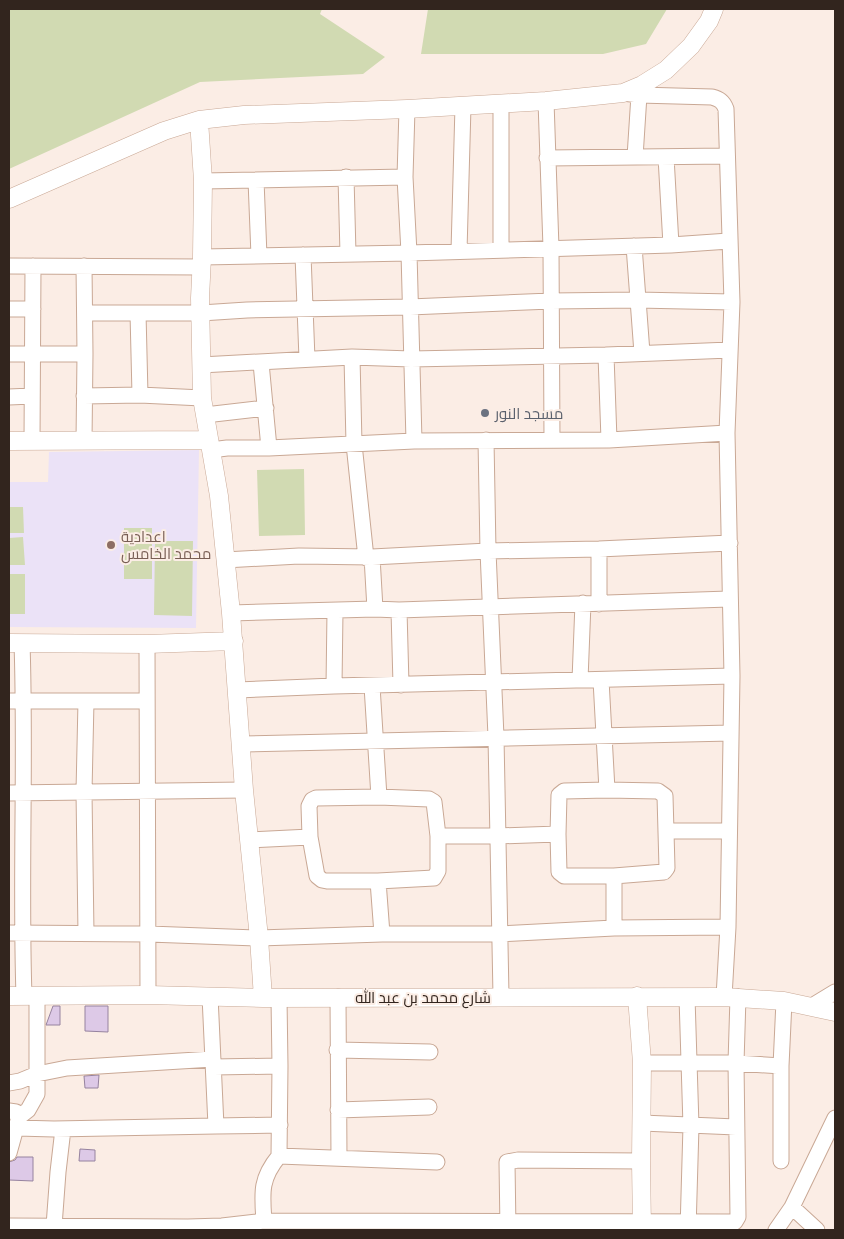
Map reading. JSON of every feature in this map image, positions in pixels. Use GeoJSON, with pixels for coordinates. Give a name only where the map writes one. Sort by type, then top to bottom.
{"type":"FeatureCollection","features":[{"type":"Feature","properties":{"kind":"street"},"geometry":{"type":"LineString","coordinates":[[631,94],[642,84],[666,70],[691,46],[709,21],[714,9]]}},
{"type":"Feature","properties":{"kind":"street"},"geometry":{"type":"LineString","coordinates":[[631,94],[635,157]]}},
{"type":"Feature","properties":{"kind":"street"},"geometry":{"type":"LineString","coordinates":[[9,199],[164,132],[199,120],[244,115],[501,104],[631,94],[712,97],[719,99],[724,104],[726,109],[732,302],[727,433],[732,676],[728,927],[736,1063],[737,1220],[733,1223],[688,1227],[317,1226],[264,1221],[222,1226],[188,1227],[9,1226]]}},
{"type":"Feature","properties":{"kind":"street"},"geometry":{"type":"LineString","coordinates":[[546,101],[551,248],[552,440]]}},
{"type":"Feature","properties":{"kind":"street"},"geometry":{"type":"LineString","coordinates":[[501,104],[501,250]]}},
{"type":"Feature","properties":{"kind":"street"},"geometry":{"type":"LineString","coordinates":[[459,251],[462,106]]}},
{"type":"Feature","properties":{"kind":"street"},"geometry":{"type":"LineString","coordinates":[[407,109],[405,177],[414,441]]}},
{"type":"Feature","properties":{"kind":"street"},"geometry":{"type":"LineString","coordinates":[[199,120],[203,181],[200,313],[203,406],[219,496],[234,641],[244,790],[259,938],[271,998],[280,1066],[279,1156],[270,1167],[263,1182],[264,1221]]}},
{"type":"Feature","properties":{"kind":"street"},"geometry":{"type":"LineString","coordinates":[[548,158],[727,156]]}},
{"type":"Feature","properties":{"kind":"street"},"geometry":{"type":"LineString","coordinates":[[666,157],[670,245]]}},
{"type":"Feature","properties":{"kind":"street"},"geometry":{"type":"LineString","coordinates":[[346,177],[348,254]]}},
{"type":"Feature","properties":{"kind":"street"},"geometry":{"type":"LineString","coordinates":[[203,181],[405,177]]}},
{"type":"Feature","properties":{"kind":"street"},"geometry":{"type":"LineString","coordinates":[[256,180],[259,256]]}},
{"type":"Feature","properties":{"kind":"street"},"geometry":{"type":"LineString","coordinates":[[9,266],[84,266],[202,262],[259,256],[729,242]]}},
{"type":"Feature","properties":{"kind":"street"},"geometry":{"type":"LineString","coordinates":[[634,246],[642,353]]}},
{"type":"Feature","properties":{"kind":"street"},"geometry":{"type":"LineString","coordinates":[[303,256],[307,359]]}},
{"type":"Feature","properties":{"kind":"street"},"geometry":{"type":"LineString","coordinates":[[32,441],[33,266]]}},
{"type":"Feature","properties":{"kind":"street"},"geometry":{"type":"LineString","coordinates":[[84,266],[84,441]]}},
{"type":"Feature","properties":{"kind":"street"},"geometry":{"type":"LineString","coordinates":[[85,313],[200,313],[247,310],[410,307],[551,300],[732,302]]}},
{"type":"Feature","properties":{"kind":"street"},"geometry":{"type":"LineString","coordinates":[[9,309],[33,309]]}},
{"type":"Feature","properties":{"kind":"street"},"geometry":{"type":"LineString","coordinates":[[138,313],[140,395]]}},
{"type":"Feature","properties":{"kind":"street"},"geometry":{"type":"LineString","coordinates":[[201,365],[352,357],[411,359],[730,350]]}},
{"type":"Feature","properties":{"kind":"street"},"geometry":{"type":"LineString","coordinates":[[9,354],[85,354]]}},
{"type":"Feature","properties":{"kind":"street"},"geometry":{"type":"LineString","coordinates":[[606,354],[609,440]]}},
{"type":"Feature","properties":{"kind":"street"},"geometry":{"type":"LineString","coordinates":[[352,357],[354,444],[375,609]]}},
{"type":"Feature","properties":{"kind":"street"},"geometry":{"type":"LineString","coordinates":[[261,362],[269,448]]}},
{"type":"Feature","properties":{"kind":"street"},"geometry":{"type":"LineString","coordinates":[[84,396],[140,395],[203,406],[266,408]]}},
{"type":"Feature","properties":{"kind":"street"},"geometry":{"type":"LineString","coordinates":[[9,397],[32,396]]}},
{"type":"Feature","properties":{"kind":"street"},"geometry":{"type":"LineString","coordinates":[[9,441],[84,441],[210,445],[227,448],[269,448],[414,441],[609,440],[727,433]]}},
{"type":"Feature","properties":{"kind":"street"},"geometry":{"type":"LineString","coordinates":[[486,440],[488,551],[496,738],[501,996]]}},
{"type":"Feature","properties":{"kind":"street"},"geometry":{"type":"LineString","coordinates":[[225,560],[299,556],[369,558],[488,551],[730,544]]}},
{"type":"Feature","properties":{"kind":"street"},"geometry":{"type":"LineString","coordinates":[[599,549],[599,604]]}},
{"type":"Feature","properties":{"kind":"street"},"geometry":{"type":"LineString","coordinates":[[231,613],[399,610],[729,599]]}},
{"type":"Feature","properties":{"kind":"street"},"geometry":{"type":"LineString","coordinates":[[580,680],[582,603]]}},
{"type":"Feature","properties":{"kind":"street"},"geometry":{"type":"LineString","coordinates":[[399,610],[401,686]]}},
{"type":"Feature","properties":{"kind":"street"},"geometry":{"type":"LineString","coordinates":[[334,686],[335,611]]}},
{"type":"Feature","properties":{"kind":"street"},"geometry":{"type":"LineString","coordinates":[[9,1153],[15,1119],[28,1110],[37,1094],[37,1074],[23,996],[15,933],[15,643],[147,644],[234,641]]}},
{"type":"Feature","properties":{"kind":"street"},"geometry":{"type":"LineString","coordinates":[[147,644],[148,995]]}},
{"type":"Feature","properties":{"kind":"street"},"geometry":{"type":"LineString","coordinates":[[237,690],[732,676]]}},
{"type":"Feature","properties":{"kind":"street"},"geometry":{"type":"LineString","coordinates":[[601,680],[607,790]]}},
{"type":"Feature","properties":{"kind":"street"},"geometry":{"type":"LineString","coordinates":[[372,686],[379,797]]}},
{"type":"Feature","properties":{"kind":"street"},"geometry":{"type":"LineString","coordinates":[[16,701],[147,701]]}},
{"type":"Feature","properties":{"kind":"street"},"geometry":{"type":"LineString","coordinates":[[86,701],[84,792],[86,934]]}},
{"type":"Feature","properties":{"kind":"street"},"geometry":{"type":"LineString","coordinates":[[242,744],[731,733]]}},
{"type":"Feature","properties":{"kind":"street"},"geometry":{"type":"LineString","coordinates":[[15,793],[244,790]]}},
{"type":"Feature","properties":{"kind":"street"},"geometry":{"type":"LineString","coordinates":[[607,790],[661,792],[666,796],[667,868],[664,872],[614,876],[568,876],[560,872],[558,798],[561,792],[607,790]]}},
{"type":"Feature","properties":{"kind":"street"},"geometry":{"type":"LineString","coordinates":[[379,797],[432,800],[436,806],[438,836],[438,871],[434,878],[326,881],[316,876],[310,837],[309,806],[312,800],[316,798],[379,797]]}},
{"type":"Feature","properties":{"kind":"street"},"geometry":{"type":"LineString","coordinates":[[667,831],[729,831]]}},
{"type":"Feature","properties":{"kind":"street"},"geometry":{"type":"LineString","coordinates":[[438,836],[558,834]]}},
{"type":"Feature","properties":{"kind":"street"},"geometry":{"type":"LineString","coordinates":[[249,840],[310,837]]}},
{"type":"Feature","properties":{"kind":"street"},"geometry":{"type":"LineString","coordinates":[[614,876],[614,928]]}},
{"type":"Feature","properties":{"kind":"street"},"geometry":{"type":"LineString","coordinates":[[378,881],[382,934]]}},
{"type":"Feature","properties":{"kind":"street"},"geometry":{"type":"LineString","coordinates":[[15,933],[148,934],[259,938],[382,934],[499,934],[614,928],[728,927]]}},
{"type":"Feature","properties":{"kind":"street"},"geometry":{"type":"LineString","coordinates":[[812,1006],[835,992]]}},
{"type":"Feature","properties":{"kind":"street","name":"شارع محمد بن عبد الله"},"geometry":{"type":"LineString","coordinates":[[23,996],[148,995],[271,998],[731,997],[784,1001],[835,1012]]}},
{"type":"Feature","properties":{"kind":"street"},"geometry":{"type":"LineString","coordinates":[[210,996],[216,1126]]}},
{"type":"Feature","properties":{"kind":"street"},"geometry":{"type":"LineString","coordinates":[[637,996],[642,1063],[642,1226]]}},
{"type":"Feature","properties":{"kind":"street"},"geometry":{"type":"LineString","coordinates":[[687,997],[691,1126],[688,1227]]}},
{"type":"Feature","properties":{"kind":"street"},"geometry":{"type":"LineString","coordinates":[[338,998],[339,1158]]}},
{"type":"Feature","properties":{"kind":"street"},"geometry":{"type":"LineString","coordinates":[[781,1161],[781,1066],[784,1001]]}},
{"type":"Feature","properties":{"kind":"street"},"geometry":{"type":"LineString","coordinates":[[338,1050],[430,1052]]}},
{"type":"Feature","properties":{"kind":"street"},"geometry":{"type":"LineString","coordinates":[[9,1083],[20,1082],[37,1074],[82,1067],[214,1063],[280,1066]]}},
{"type":"Feature","properties":{"kind":"street"},"geometry":{"type":"LineString","coordinates":[[642,1063],[736,1063],[781,1066]]}},
{"type":"Feature","properties":{"kind":"street"},"geometry":{"type":"LineString","coordinates":[[338,1110],[430,1107]]}},
{"type":"Feature","properties":{"kind":"street"},"geometry":{"type":"LineString","coordinates":[[776,1230],[792,1207],[835,1118]]}},
{"type":"Feature","properties":{"kind":"street"},"geometry":{"type":"LineString","coordinates":[[15,1119],[63,1129],[280,1125]]}},
{"type":"Feature","properties":{"kind":"street"},"geometry":{"type":"LineString","coordinates":[[642,1123],[736,1127]]}},
{"type":"Feature","properties":{"kind":"street"},"geometry":{"type":"LineString","coordinates":[[54,1226],[63,1129]]}},
{"type":"Feature","properties":{"kind":"street"},"geometry":{"type":"LineString","coordinates":[[279,1156],[437,1162]]}},
{"type":"Feature","properties":{"kind":"street"},"geometry":{"type":"LineString","coordinates":[[508,1226],[507,1162],[518,1160],[641,1161]]}},
{"type":"Feature","properties":{"kind":"street"},"geometry":{"type":"LineString","coordinates":[[792,1207],[817,1230]]}},
{"type":"Feature","properties":{"kind":"shaded area"},"geometry":{"type":"Polygon","coordinates":[[[199,450],[196,628],[9,627],[9,482],[48,482],[49,452],[199,450]]]}},
{"type":"Feature","properties":{"kind":"green space"},"geometry":{"type":"Polygon","coordinates":[[[9,9],[322,9],[320,14],[385,57],[363,74],[200,82],[9,169],[9,9]]]}},
{"type":"Feature","properties":{"kind":"green space"},"geometry":{"type":"Polygon","coordinates":[[[428,9],[667,9],[646,44],[603,54],[421,54],[428,9]]]}},
{"type":"Feature","properties":{"kind":"green space"},"geometry":{"type":"Polygon","coordinates":[[[304,469],[305,535],[259,536],[257,470],[304,469]]]}},
{"type":"Feature","properties":{"kind":"green space"},"geometry":{"type":"Polygon","coordinates":[[[9,507],[23,507],[24,533],[9,533],[9,507]]]}},
{"type":"Feature","properties":{"kind":"green space"},"geometry":{"type":"Polygon","coordinates":[[[124,528],[152,528],[152,579],[124,579],[124,528]]]}},
{"type":"Feature","properties":{"kind":"green space"},"geometry":{"type":"Polygon","coordinates":[[[23,537],[25,565],[9,565],[9,538],[23,537]]]}},
{"type":"Feature","properties":{"kind":"green space"},"geometry":{"type":"Polygon","coordinates":[[[155,541],[193,541],[192,616],[154,615],[155,541]]]}},
{"type":"Feature","properties":{"kind":"green space"},"geometry":{"type":"Polygon","coordinates":[[[9,574],[25,574],[25,614],[9,614],[9,574]]]}},
{"type":"Feature","properties":{"kind":"building"},"geometry":{"type":"Polygon","coordinates":[[[53,1006],[60,1006],[60,1025],[46,1025],[53,1006]]]}},
{"type":"Feature","properties":{"kind":"building"},"geometry":{"type":"Polygon","coordinates":[[[85,1006],[108,1006],[108,1032],[85,1031],[85,1006]]]}},
{"type":"Feature","properties":{"kind":"building"},"geometry":{"type":"Polygon","coordinates":[[[99,1075],[98,1088],[85,1088],[84,1076],[99,1075]]]}},
{"type":"Feature","properties":{"kind":"building"},"geometry":{"type":"Polygon","coordinates":[[[80,1149],[95,1150],[95,1161],[79,1161],[80,1149]]]}},
{"type":"Feature","properties":{"kind":"building"},"geometry":{"type":"Polygon","coordinates":[[[17,1157],[33,1157],[33,1181],[9,1180],[9,1162],[17,1157]]]}},
{"type":"Feature","properties":{"kind":"place","name":"مسجد النور"},"geometry":{"type":"Point","coordinates":[485,413]}},
{"type":"Feature","properties":{"kind":"place","name":"اعدادية محمد الخامس"},"geometry":{"type":"Point","coordinates":[111,545]}}]}
